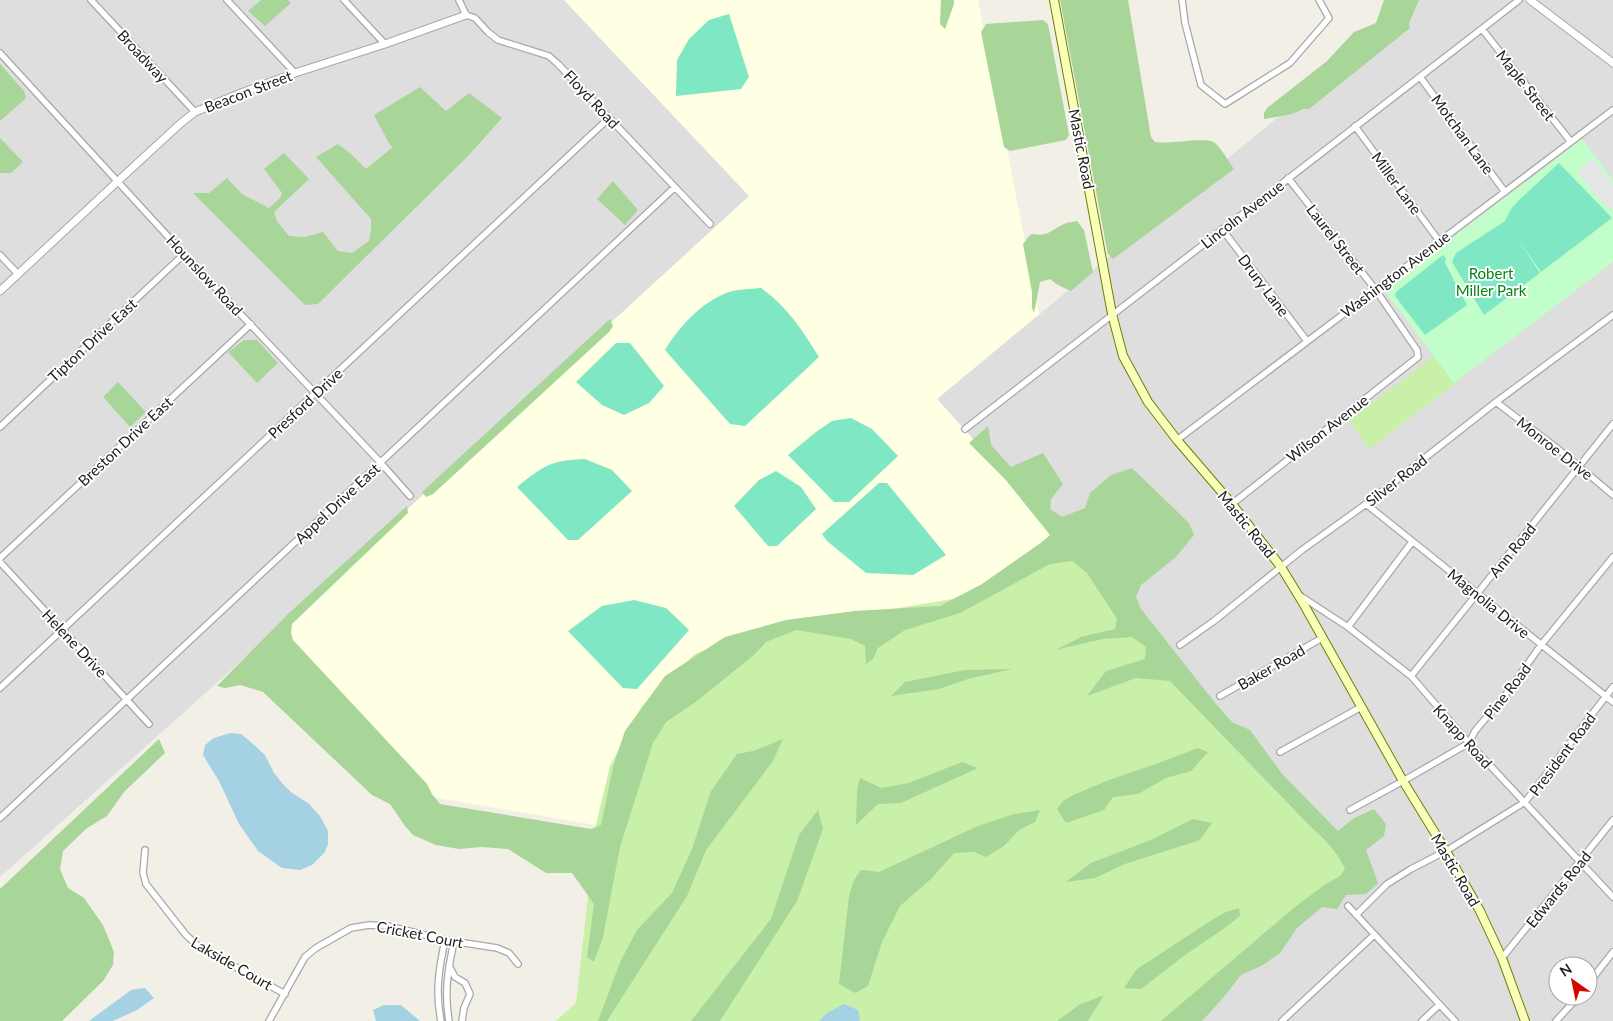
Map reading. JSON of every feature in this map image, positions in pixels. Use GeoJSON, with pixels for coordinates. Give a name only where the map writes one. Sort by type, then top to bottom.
{"type":"FeatureCollection","features":[{"type":"Feature","properties":{"kind":"main road","name":"Mastic Road"},"geometry":{"type":"LineString","coordinates":[[1054,0],[1112,314],[1123,356],[1148,402],[1281,567],[1403,782],[1446,851],[1480,911],[1502,958],[1525,1021]]}},
{"type":"Feature","properties":{"kind":"street","name":"Broadway"},"geometry":{"type":"LineString","coordinates":[[92,0],[195,112]]}},
{"type":"Feature","properties":{"kind":"street"},"geometry":{"type":"LineString","coordinates":[[228,0],[294,73]]}},
{"type":"Feature","properties":{"kind":"street"},"geometry":{"type":"LineString","coordinates":[[344,0],[385,44]]}},
{"type":"Feature","properties":{"kind":"street","name":"Floyd Road"},"geometry":{"type":"LineString","coordinates":[[459,0],[466,15],[475,18],[498,40],[549,56],[710,224]]}},
{"type":"Feature","properties":{"kind":"street"},"geometry":{"type":"LineString","coordinates":[[1182,0],[1185,23],[1201,85],[1226,104],[1290,63],[1329,18],[1319,0]]}},
{"type":"Feature","properties":{"kind":"street","name":"Lincoln Avenue"},"geometry":{"type":"LineString","coordinates":[[964,429],[1519,0]]}},
{"type":"Feature","properties":{"kind":"street"},"geometry":{"type":"LineString","coordinates":[[1530,0],[1613,63]]}},
{"type":"Feature","properties":{"kind":"street","name":"Beacon Street"},"geometry":{"type":"LineString","coordinates":[[0,291],[181,122],[195,112],[294,73],[385,44],[466,15]]}},
{"type":"Feature","properties":{"kind":"street","name":"Maple Street"},"geometry":{"type":"LineString","coordinates":[[1482,29],[1570,142]]}},
{"type":"Feature","properties":{"kind":"street","name":"Hounslow Road"},"geometry":{"type":"LineString","coordinates":[[0,53],[410,496]]}},
{"type":"Feature","properties":{"kind":"street","name":"Motchan Lane"},"geometry":{"type":"LineString","coordinates":[[1420,77],[1505,192]]}},
{"type":"Feature","properties":{"kind":"street","name":"Washington Avenue"},"geometry":{"type":"LineString","coordinates":[[1177,440],[1613,110]]}},
{"type":"Feature","properties":{"kind":"street","name":"Presford Drive"},"geometry":{"type":"LineString","coordinates":[[0,688],[610,118]]}},
{"type":"Feature","properties":{"kind":"street","name":"Miller Lane"},"geometry":{"type":"LineString","coordinates":[[1355,126],[1439,241]]}},
{"type":"Feature","properties":{"kind":"street","name":"Laurel Street"},"geometry":{"type":"LineString","coordinates":[[1288,178],[1375,289],[1417,350]]}},
{"type":"Feature","properties":{"kind":"street","name":"Appel Drive East"},"geometry":{"type":"LineString","coordinates":[[0,818],[674,188]]}},
{"type":"Feature","properties":{"kind":"street","name":"Drury Lane"},"geometry":{"type":"LineString","coordinates":[[1222,229],[1307,341]]}},
{"type":"Feature","properties":{"kind":"street","name":"Tipton Drive East"},"geometry":{"type":"LineString","coordinates":[[0,427],[184,254]]}},
{"type":"Feature","properties":{"kind":"street"},"geometry":{"type":"LineString","coordinates":[[0,255],[18,274]]}},
{"type":"Feature","properties":{"kind":"street","name":"Silver Road"},"geometry":{"type":"LineString","coordinates":[[1180,645],[1214,621],[1302,550],[1366,504],[1496,402],[1613,314]]}},
{"type":"Feature","properties":{"kind":"street","name":"Breston Drive East"},"geometry":{"type":"LineString","coordinates":[[0,558],[250,324]]}},
{"type":"Feature","properties":{"kind":"street","name":"Wilson Avenue"},"geometry":{"type":"LineString","coordinates":[[1232,504],[1418,357],[1417,350]]}},
{"type":"Feature","properties":{"kind":"street","name":"Monroe Drive"},"geometry":{"type":"LineString","coordinates":[[1496,402],[1579,466],[1613,495]]}},
{"type":"Feature","properties":{"kind":"street","name":"Ann Road"},"geometry":{"type":"LineString","coordinates":[[1411,676],[1613,424]]}},
{"type":"Feature","properties":{"kind":"street","name":"Magnolia Drive"},"geometry":{"type":"LineString","coordinates":[[1366,504],[1613,702]]}},
{"type":"Feature","properties":{"kind":"street"},"geometry":{"type":"LineString","coordinates":[[1348,627],[1412,542]]}},
{"type":"Feature","properties":{"kind":"street","name":"Pine Road"},"geometry":{"type":"LineString","coordinates":[[1350,810],[1403,782],[1469,743],[1475,731],[1507,692],[1541,645],[1613,556]]}},
{"type":"Feature","properties":{"kind":"street","name":"Helene Drive"},"geometry":{"type":"LineString","coordinates":[[0,562],[149,724]]}},
{"type":"Feature","properties":{"kind":"street","name":"Knapp Road"},"geometry":{"type":"LineString","coordinates":[[1297,594],[1348,627],[1411,676],[1469,743],[1613,897]]}},
{"type":"Feature","properties":{"kind":"street","name":"Baker Road"},"geometry":{"type":"LineString","coordinates":[[1220,696],[1322,638]]}},
{"type":"Feature","properties":{"kind":"street","name":"President Road"},"geometry":{"type":"LineString","coordinates":[[1356,915],[1387,884],[1446,851],[1525,802],[1613,687]]}},
{"type":"Feature","properties":{"kind":"street"},"geometry":{"type":"LineString","coordinates":[[1280,752],[1361,707]]}},
{"type":"Feature","properties":{"kind":"street","name":"Edwards Road"},"geometry":{"type":"LineString","coordinates":[[1502,958],[1613,820]]}},
{"type":"Feature","properties":{"kind":"street","name":"Lakside Court"},"geometry":{"type":"LineString","coordinates":[[145,850],[143,873],[146,884],[186,935],[199,947],[285,994]]}},
{"type":"Feature","properties":{"kind":"street"},"geometry":{"type":"LineString","coordinates":[[1348,906],[1455,1021]]}},
{"type":"Feature","properties":{"kind":"street","name":"Cricket Court"},"geometry":{"type":"LineString","coordinates":[[269,1021],[305,957],[316,948],[351,928],[369,925],[388,926],[445,940],[498,948],[509,953],[518,964]]}},
{"type":"Feature","properties":{"kind":"street"},"geometry":{"type":"LineString","coordinates":[[1282,1021],[1374,935]]}},
{"type":"Feature","properties":{"kind":"street"},"geometry":{"type":"LineString","coordinates":[[441,1021],[438,971],[445,940]]}},
{"type":"Feature","properties":{"kind":"street"},"geometry":{"type":"LineString","coordinates":[[449,1021],[447,981],[454,941]]}},
{"type":"Feature","properties":{"kind":"street"},"geometry":{"type":"LineString","coordinates":[[1598,971],[1613,952]]}},
{"type":"Feature","properties":{"kind":"street"},"geometry":{"type":"LineString","coordinates":[[449,966],[455,977],[465,983],[470,994],[464,1008],[462,1021]]}},
{"type":"Feature","properties":{"kind":"street"},"geometry":{"type":"LineString","coordinates":[[438,981],[447,981],[455,977]]}},
{"type":"Feature","properties":{"kind":"street"},"geometry":{"type":"LineString","coordinates":[[1422,1021],[1439,1005]]}},
{"type":"Feature","properties":{"kind":"street"},"geometry":{"type":"LineString","coordinates":[[1556,1021],[1570,1006]]}},
{"type":"Feature","properties":{"kind":"shaded area"},"geometry":{"type":"Polygon","coordinates":[[[0,0],[564,0],[750,196],[277,629],[0,877],[0,0]]]}},
{"type":"Feature","properties":{"kind":"shaded area"},"geometry":{"type":"Polygon","coordinates":[[[564,0],[978,0],[1039,314],[937,399],[1067,543],[965,597],[870,613],[695,654],[642,706],[610,766],[596,825],[426,796],[277,629],[749,196],[564,0]]]}},
{"type":"Feature","properties":{"kind":"shaded area"},"geometry":{"type":"Polygon","coordinates":[[[1391,0],[1613,0],[1613,1021],[1192,1021],[1067,543],[937,399],[1405,12],[1391,0]]]}},
{"type":"Feature","properties":{"kind":"shaded area"},"geometry":{"type":"Polygon","coordinates":[[[1593,159],[1613,185],[1613,208],[1611,210],[1595,194],[1577,171],[1593,159]]]}},
{"type":"Feature","properties":{"kind":"green space"},"geometry":{"type":"Polygon","coordinates":[[[261,0],[288,0],[291,3],[265,26],[248,11],[261,0]]]}},
{"type":"Feature","properties":{"kind":"green space"},"geometry":{"type":"Polygon","coordinates":[[[941,0],[954,0],[945,29],[940,24],[941,0]]]}},
{"type":"Feature","properties":{"kind":"green space"},"geometry":{"type":"Polygon","coordinates":[[[1060,0],[1128,0],[1151,137],[1155,142],[1161,143],[1196,140],[1211,141],[1220,148],[1234,169],[1113,259],[1107,250],[1060,0]]]}},
{"type":"Feature","properties":{"kind":"green space"},"geometry":{"type":"Polygon","coordinates":[[[1384,0],[1419,0],[1409,23],[1410,28],[1309,109],[1264,119],[1264,113],[1267,108],[1327,61],[1354,32],[1376,23],[1384,0]]]}},
{"type":"Feature","properties":{"kind":"green space"},"geometry":{"type":"Polygon","coordinates":[[[729,14],[749,77],[741,89],[676,96],[677,60],[689,39],[709,20],[729,14]]]}},
{"type":"Feature","properties":{"kind":"green space"},"geometry":{"type":"Polygon","coordinates":[[[1043,20],[1048,24],[1069,135],[1066,140],[1010,151],[1004,147],[981,32],[986,24],[1043,20]]]}},
{"type":"Feature","properties":{"kind":"green space"},"geometry":{"type":"Polygon","coordinates":[[[0,64],[24,91],[26,98],[0,121],[0,64]]]}},
{"type":"Feature","properties":{"kind":"green space"},"geometry":{"type":"Polygon","coordinates":[[[420,87],[446,111],[469,93],[502,118],[469,155],[318,304],[305,305],[193,193],[209,193],[227,178],[242,194],[269,208],[280,198],[282,193],[264,169],[284,153],[309,179],[274,212],[277,221],[289,236],[305,237],[323,232],[338,251],[352,253],[369,241],[371,219],[316,157],[338,144],[366,169],[393,147],[390,145],[374,115],[420,87]]]}},
{"type":"Feature","properties":{"kind":"green space"},"geometry":{"type":"Polygon","coordinates":[[[0,138],[23,162],[11,173],[0,173],[0,138]]]}},
{"type":"Feature","properties":{"kind":"green space","name":"Robert Miller Park"},"geometry":{"type":"Polygon","coordinates":[[[1582,139],[1613,180],[1613,262],[1454,383],[1384,290],[1582,139]]]}},
{"type":"Feature","properties":{"kind":"green space"},"geometry":{"type":"Polygon","coordinates":[[[1559,163],[1612,218],[1541,272],[1516,237],[1540,273],[1484,315],[1452,262],[1456,253],[1505,221],[1511,209],[1519,200],[1559,163]]]}},
{"type":"Feature","properties":{"kind":"green space"},"geometry":{"type":"Polygon","coordinates":[[[613,181],[638,210],[625,225],[597,199],[613,181]]]}},
{"type":"Feature","properties":{"kind":"green space"},"geometry":{"type":"Polygon","coordinates":[[[1077,221],[1084,230],[1093,272],[1071,291],[1050,279],[1040,282],[1034,313],[1023,244],[1032,234],[1046,234],[1066,223],[1077,221]]]}},
{"type":"Feature","properties":{"kind":"green space"},"geometry":{"type":"Polygon","coordinates":[[[1443,255],[1446,258],[1445,263],[1467,305],[1425,335],[1395,296],[1396,292],[1443,255]]]}},
{"type":"Feature","properties":{"kind":"green space"},"geometry":{"type":"Polygon","coordinates":[[[761,288],[787,311],[819,357],[745,426],[730,424],[665,350],[684,324],[709,302],[733,291],[761,288]]]}},
{"type":"Feature","properties":{"kind":"green space"},"geometry":{"type":"Polygon","coordinates":[[[610,319],[613,326],[609,332],[433,494],[426,497],[422,492],[610,319]]]}},
{"type":"Feature","properties":{"kind":"green space"},"geometry":{"type":"Polygon","coordinates":[[[244,340],[257,340],[278,363],[257,383],[228,352],[244,340]]]}},
{"type":"Feature","properties":{"kind":"green space"},"geometry":{"type":"Polygon","coordinates":[[[616,343],[630,343],[664,386],[649,403],[624,415],[602,405],[576,382],[616,343]]]}},
{"type":"Feature","properties":{"kind":"green space"},"geometry":{"type":"Polygon","coordinates":[[[1439,353],[1459,381],[1369,449],[1349,420],[1439,353]]]}},
{"type":"Feature","properties":{"kind":"green space"},"geometry":{"type":"Polygon","coordinates":[[[118,382],[146,412],[130,427],[103,397],[118,382]]]}},
{"type":"Feature","properties":{"kind":"green space"},"geometry":{"type":"Polygon","coordinates":[[[851,418],[872,429],[898,456],[849,502],[834,502],[788,455],[832,421],[851,418]]]}},
{"type":"Feature","properties":{"kind":"green space"},"geometry":{"type":"Polygon","coordinates":[[[988,426],[991,445],[1011,467],[1043,453],[1063,484],[1051,499],[1050,509],[1062,517],[1085,508],[1090,493],[1111,475],[1132,468],[1189,523],[1194,535],[1176,557],[1141,585],[1136,597],[1141,609],[1216,704],[1232,722],[1250,730],[1283,775],[1338,831],[1354,818],[1374,809],[1386,824],[1384,836],[1366,850],[1378,883],[1366,894],[1346,895],[1337,909],[1322,907],[1297,928],[1280,953],[1263,965],[1241,975],[1202,1021],[1161,1021],[1295,907],[1340,876],[1345,869],[1329,845],[1170,681],[1136,678],[1087,696],[1106,671],[1145,659],[1146,647],[1132,637],[1103,639],[1055,650],[1081,637],[1115,629],[1117,619],[1087,573],[1072,561],[1050,564],[960,613],[905,630],[878,648],[873,659],[866,664],[865,646],[851,639],[796,630],[766,642],[755,654],[697,701],[666,722],[653,743],[620,847],[603,937],[594,962],[587,957],[594,904],[572,873],[546,873],[508,849],[482,847],[459,849],[436,845],[413,835],[390,804],[372,795],[263,692],[240,685],[225,688],[217,686],[289,613],[407,506],[408,513],[292,624],[291,633],[293,640],[427,784],[440,804],[591,829],[601,825],[613,767],[625,731],[665,676],[725,637],[786,620],[855,611],[940,606],[982,584],[1050,535],[1005,479],[969,443],[988,426]]]}},
{"type":"Feature","properties":{"kind":"green space"},"geometry":{"type":"Polygon","coordinates":[[[585,459],[612,470],[632,491],[578,540],[568,540],[517,487],[541,469],[555,463],[585,459]]]}},
{"type":"Feature","properties":{"kind":"green space"},"geometry":{"type":"Polygon","coordinates":[[[776,471],[801,487],[816,509],[777,546],[768,546],[734,506],[759,480],[776,471]]]}},
{"type":"Feature","properties":{"kind":"green space"},"geometry":{"type":"Polygon","coordinates":[[[879,483],[887,483],[946,555],[913,575],[866,573],[827,541],[822,534],[879,483]]]}},
{"type":"Feature","properties":{"kind":"green space"},"geometry":{"type":"Polygon","coordinates":[[[1067,543],[1358,866],[1192,1021],[556,1021],[576,1003],[596,825],[610,766],[642,706],[695,654],[764,627],[870,613],[965,597],[1067,543]]]}},
{"type":"Feature","properties":{"kind":"green space"},"geometry":{"type":"Polygon","coordinates":[[[634,600],[666,608],[689,630],[637,689],[623,688],[568,631],[602,606],[634,600]]]}},
{"type":"Feature","properties":{"kind":"green space"},"geometry":{"type":"Polygon","coordinates":[[[1012,669],[968,679],[939,689],[891,696],[905,682],[965,670],[1012,669]]]}},
{"type":"Feature","properties":{"kind":"green space"},"geometry":{"type":"Polygon","coordinates":[[[159,739],[165,753],[124,792],[107,816],[87,828],[63,851],[60,869],[68,888],[84,898],[103,925],[114,952],[113,965],[103,981],[62,1021],[0,1021],[0,889],[159,739]]]}},
{"type":"Feature","properties":{"kind":"green space"},"geometry":{"type":"Polygon","coordinates":[[[783,739],[773,761],[706,850],[687,896],[607,1021],[598,1021],[621,960],[637,930],[672,893],[692,849],[711,791],[737,754],[753,751],[783,739]]]}},
{"type":"Feature","properties":{"kind":"green space"},"geometry":{"type":"Polygon","coordinates":[[[1198,748],[1208,752],[1191,771],[1166,778],[1138,794],[1113,797],[1104,810],[1066,823],[1057,809],[1063,801],[1073,795],[1198,748]]]}},
{"type":"Feature","properties":{"kind":"green space"},"geometry":{"type":"Polygon","coordinates":[[[962,762],[978,768],[901,803],[878,804],[856,825],[857,790],[860,778],[881,788],[909,783],[962,762]]]}},
{"type":"Feature","properties":{"kind":"green space"},"geometry":{"type":"Polygon","coordinates":[[[818,810],[823,829],[797,901],[720,1021],[691,1021],[771,919],[799,835],[818,810]]]}},
{"type":"Feature","properties":{"kind":"green space"},"geometry":{"type":"Polygon","coordinates":[[[1040,810],[1035,822],[1019,830],[1004,846],[986,857],[974,852],[954,853],[932,878],[900,906],[882,942],[868,986],[855,993],[839,984],[849,896],[854,880],[861,870],[879,872],[978,826],[1014,814],[1040,810]]]}},
{"type":"Feature","properties":{"kind":"green space"},"geometry":{"type":"Polygon","coordinates":[[[1193,819],[1212,823],[1200,840],[1125,864],[1095,878],[1066,882],[1091,863],[1151,840],[1193,819]]]}},
{"type":"Feature","properties":{"kind":"green space"},"geometry":{"type":"Polygon","coordinates":[[[1239,908],[1240,916],[1141,989],[1124,988],[1137,969],[1215,918],[1239,908]]]}},
{"type":"Feature","properties":{"kind":"green space"},"geometry":{"type":"Polygon","coordinates":[[[1104,995],[1088,1021],[1057,1021],[1079,1005],[1104,995]]]}},
{"type":"Feature","properties":{"kind":"water"},"geometry":{"type":"Polygon","coordinates":[[[230,733],[241,734],[252,743],[265,755],[274,773],[282,783],[292,793],[308,803],[320,816],[328,831],[328,844],[325,852],[312,865],[300,870],[282,868],[258,851],[239,824],[219,781],[203,755],[205,745],[214,738],[230,733]]]}},
{"type":"Feature","properties":{"kind":"water"},"geometry":{"type":"Polygon","coordinates":[[[145,988],[154,998],[137,1010],[113,1021],[89,1021],[131,990],[145,988]]]}},
{"type":"Feature","properties":{"kind":"water"},"geometry":{"type":"Polygon","coordinates":[[[844,1004],[858,1010],[860,1021],[819,1021],[827,1013],[844,1004]]]}},
{"type":"Feature","properties":{"kind":"water"},"geometry":{"type":"Polygon","coordinates":[[[384,1005],[401,1005],[420,1021],[376,1021],[373,1010],[384,1005]]]}}]}
